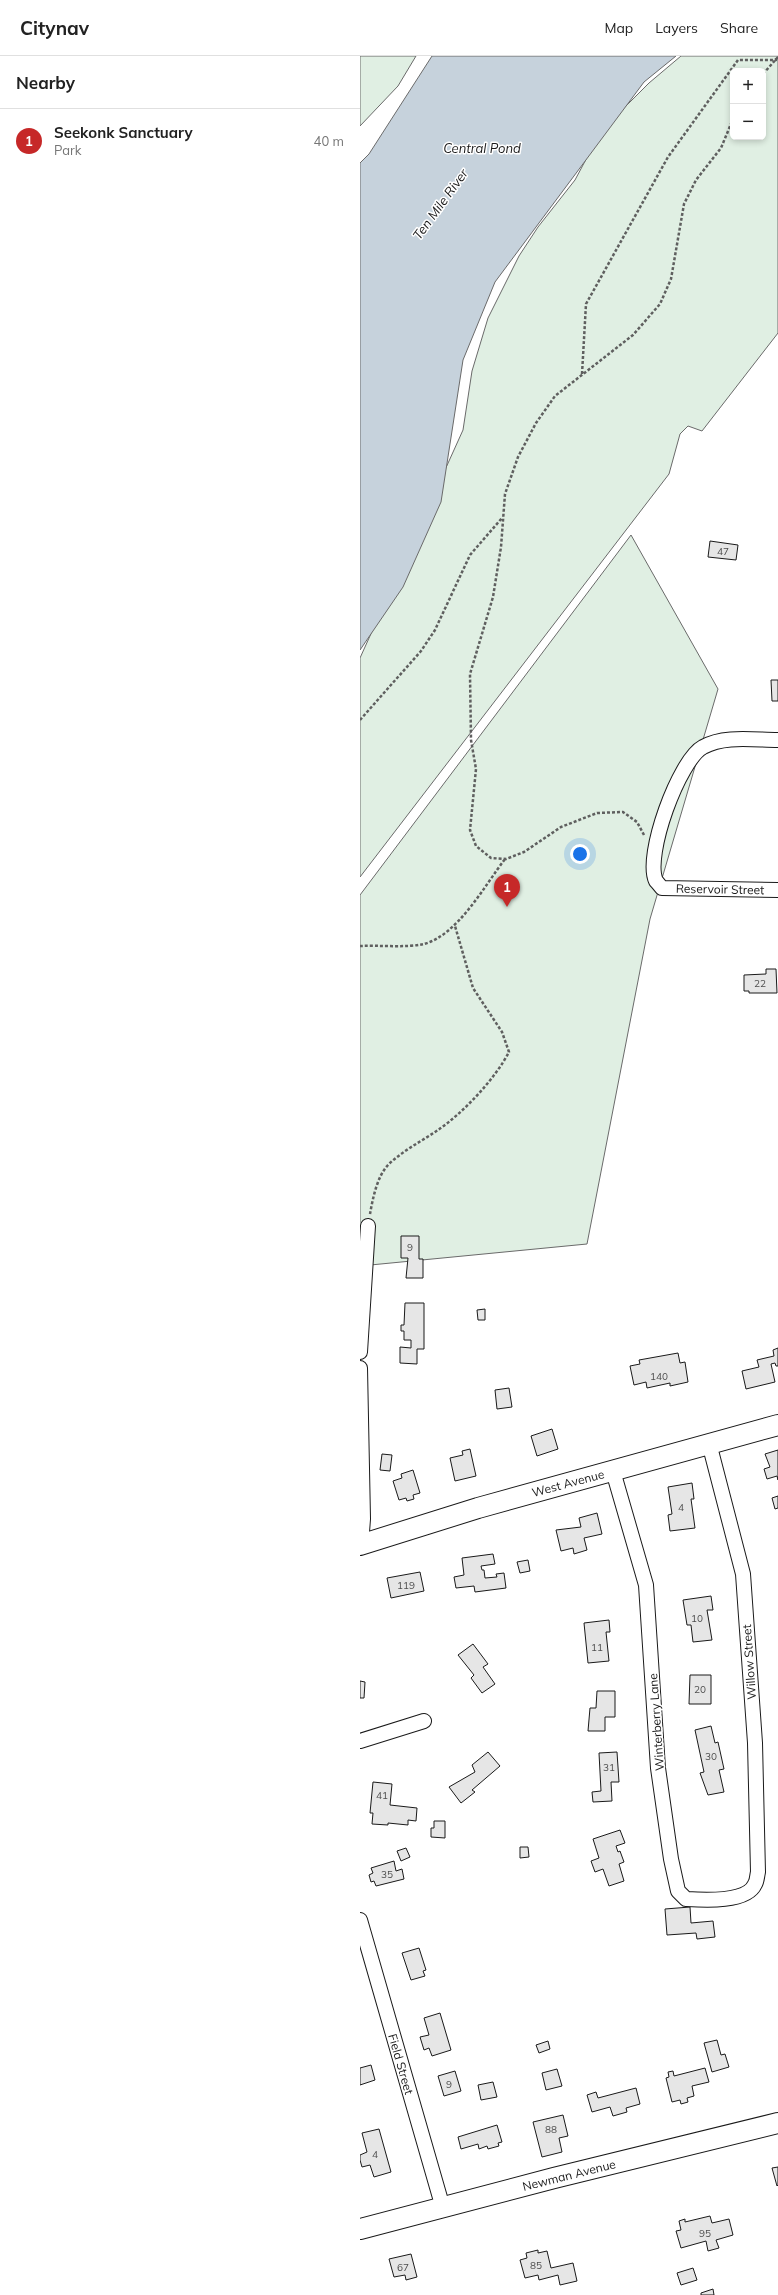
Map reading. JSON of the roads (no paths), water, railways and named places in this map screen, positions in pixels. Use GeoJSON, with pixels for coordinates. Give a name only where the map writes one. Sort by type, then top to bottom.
{"type":"FeatureCollection","features":[{"type":"Feature","properties":{"kind":"street","name":"Reservoir Street"},"geometry":{"type":"LineString","coordinates":[[778,740],[716,741],[702,747],[692,756],[676,786],[662,818],[655,855],[656,880],[662,888],[778,890]]}},
{"type":"Feature","properties":{"kind":"street"},"geometry":{"type":"LineString","coordinates":[[360,1352],[368,1226]]}},
{"type":"Feature","properties":{"kind":"street"},"geometry":{"type":"LineString","coordinates":[[360,1368],[363,1519],[361,1545]]}},
{"type":"Feature","properties":{"kind":"street","name":"West Avenue"},"geometry":{"type":"LineString","coordinates":[[361,1545],[478,1508],[778,1425]]}},
{"type":"Feature","properties":{"kind":"street","name":"Willow Street"},"geometry":{"type":"LineString","coordinates":[[709,1443],[743,1574],[755,1743],[758,1854],[755,1885]]}},
{"type":"Feature","properties":{"kind":"street","name":"Winterberry Lane"},"geometry":{"type":"LineString","coordinates":[[613,1471],[646,1585],[658,1768],[671,1859],[678,1891],[686,1899],[720,1899],[738,1897],[749,1891],[755,1885]]}},
{"type":"Feature","properties":{"kind":"street"},"geometry":{"type":"LineString","coordinates":[[360,1741],[424,1721]]}},
{"type":"Feature","properties":{"kind":"street","name":"Field Street"},"geometry":{"type":"LineString","coordinates":[[360,1920],[443,2208]]}},
{"type":"Feature","properties":{"kind":"street","name":"Newman Avenue"},"geometry":{"type":"LineString","coordinates":[[360,2229],[778,2123]]}},
{"type":"Feature","properties":{"kind":"water","name":"Central Pond"},"geometry":{"type":"Polygon","coordinates":[[[432,56],[676,56],[644,82],[495,282],[463,360],[441,502],[403,587],[360,650],[360,163],[369,154],[432,56]]]}},
{"type":"Feature","properties":{"kind":"place","name":"Seekonk Sanctuary"},"geometry":{"type":"Point","coordinates":[507,907]}},
{"type":"Feature","properties":{"kind":"water label","name":"Ten Mile River"},"geometry":{"type":"Point","coordinates":[440,204]}}]}
